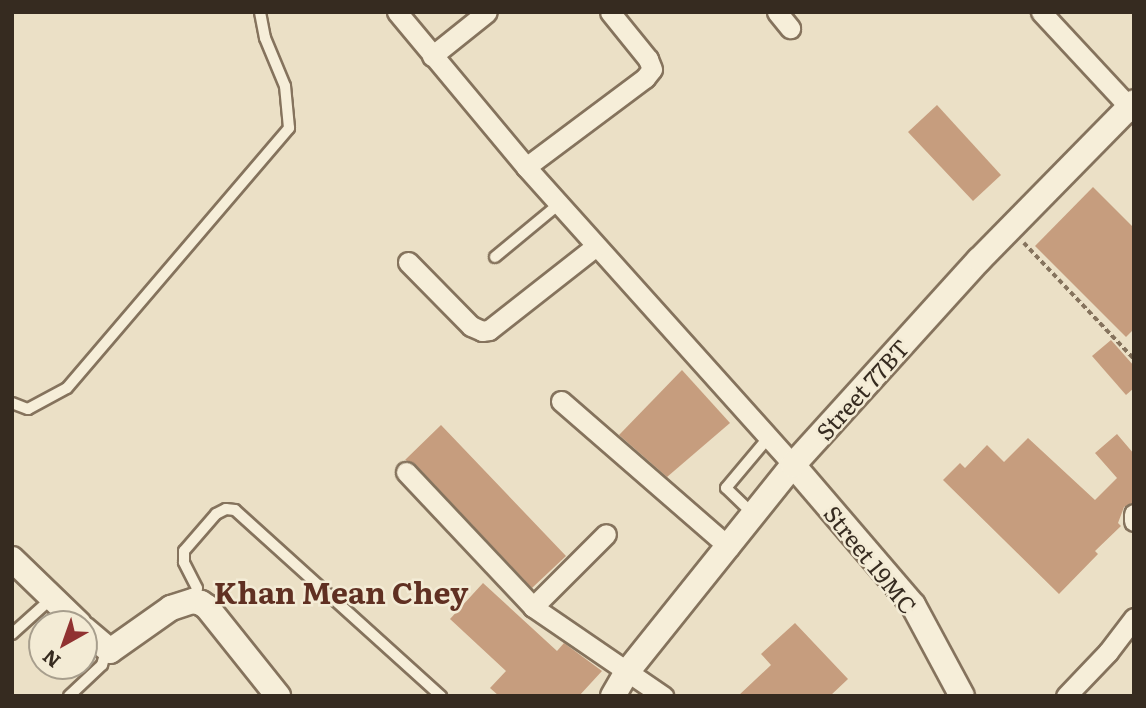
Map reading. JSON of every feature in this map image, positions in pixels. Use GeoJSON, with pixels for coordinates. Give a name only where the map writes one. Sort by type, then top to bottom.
{"type":"FeatureCollection","features":[{"type":"Feature","properties":{"kind":"street"},"geometry":{"type":"LineString","coordinates":[[397,12],[526,167],[793,465]]}},
{"type":"Feature","properties":{"kind":"street"},"geometry":{"type":"LineString","coordinates":[[432,56],[487,12]]}},
{"type":"Feature","properties":{"kind":"street"},"geometry":{"type":"LineString","coordinates":[[526,167],[645,78],[652,69],[648,60],[610,12]]}},
{"type":"Feature","properties":{"kind":"street"},"geometry":{"type":"LineString","coordinates":[[777,12],[790,28]]}},
{"type":"Feature","properties":{"kind":"street"},"geometry":{"type":"LineString","coordinates":[[1041,12],[1132,107]]}},
{"type":"Feature","properties":{"kind":"street","name":"Street 77BT"},"geometry":{"type":"LineString","coordinates":[[613,696],[627,672],[793,465],[1010,229],[1132,107]]}},
{"type":"Feature","properties":{"kind":"street"},"geometry":{"type":"LineString","coordinates":[[408,262],[471,326],[482,331],[489,330],[596,246]]}},
{"type":"Feature","properties":{"kind":"street"},"geometry":{"type":"LineString","coordinates":[[561,401],[729,547]]}},
{"type":"Feature","properties":{"kind":"street","name":"Street 19MC"},"geometry":{"type":"LineString","coordinates":[[793,465],[913,605],[962,696]]}},
{"type":"Feature","properties":{"kind":"street"},"geometry":{"type":"LineString","coordinates":[[406,472],[533,607],[663,696]]}},
{"type":"Feature","properties":{"kind":"street"},"geometry":{"type":"LineString","coordinates":[[1134,513],[1134,521]]}},
{"type":"Feature","properties":{"kind":"street"},"geometry":{"type":"LineString","coordinates":[[533,607],[606,534]]}},
{"type":"Feature","properties":{"kind":"street"},"geometry":{"type":"LineString","coordinates":[[12,559],[65,610]]}},
{"type":"Feature","properties":{"kind":"street"},"geometry":{"type":"LineString","coordinates":[[98,642],[106,650],[114,650],[171,608],[193,601],[207,607],[278,696]]}},
{"type":"Feature","properties":{"kind":"street"},"geometry":{"type":"LineString","coordinates":[[1066,696],[1108,652],[1134,618]]}},
{"type":"Feature","properties":{"kind":"lane"},"geometry":{"type":"LineString","coordinates":[[12,403],[28,410],[66,388],[289,128],[285,86],[265,38],[260,12]]}},
{"type":"Feature","properties":{"kind":"lane"},"geometry":{"type":"LineString","coordinates":[[495,257],[559,204]]}},
{"type":"Feature","properties":{"kind":"lane"},"geometry":{"type":"LineString","coordinates":[[754,515],[726,488],[768,438]]}},
{"type":"Feature","properties":{"kind":"lane"},"geometry":{"type":"LineString","coordinates":[[193,601],[197,589],[184,562],[184,551],[216,514],[226,509],[235,510],[441,696]]}},
{"type":"Feature","properties":{"kind":"lane"},"geometry":{"type":"LineString","coordinates":[[12,634],[53,598]]}},
{"type":"Feature","properties":{"kind":"lane"},"geometry":{"type":"LineString","coordinates":[[69,696],[102,665],[106,650]]}},
{"type":"Feature","properties":{"kind":"path"},"geometry":{"type":"LineString","coordinates":[[1010,229],[1134,359]]}},
{"type":"Feature","properties":{"kind":"building"},"geometry":{"type":"Polygon","coordinates":[[[937,105],[1001,175],[973,201],[908,132],[937,105]]]}},
{"type":"Feature","properties":{"kind":"building"},"geometry":{"type":"Polygon","coordinates":[[[1093,187],[1134,228],[1134,329],[1126,337],[1035,246],[1093,187]]]}},
{"type":"Feature","properties":{"kind":"building"},"geometry":{"type":"Polygon","coordinates":[[[1111,340],[1134,366],[1134,388],[1126,395],[1092,356],[1111,340]]]}},
{"type":"Feature","properties":{"kind":"building"},"geometry":{"type":"Polygon","coordinates":[[[682,370],[730,423],[667,477],[619,435],[682,370]]]}},
{"type":"Feature","properties":{"kind":"building"},"geometry":{"type":"Polygon","coordinates":[[[441,425],[566,556],[532,588],[415,464],[405,460],[441,425]]]}},
{"type":"Feature","properties":{"kind":"building"},"geometry":{"type":"Polygon","coordinates":[[[1117,434],[1134,454],[1134,502],[1124,507],[1118,523],[1121,526],[1095,551],[1098,554],[1059,594],[943,480],[960,463],[965,468],[987,445],[1004,462],[1028,438],[1095,500],[1117,478],[1095,453],[1117,434]]]}},
{"type":"Feature","properties":{"kind":"building"},"geometry":{"type":"Polygon","coordinates":[[[483,583],[557,651],[564,643],[602,671],[579,696],[499,696],[490,688],[506,671],[450,619],[483,583]]]}},
{"type":"Feature","properties":{"kind":"building"},"geometry":{"type":"Polygon","coordinates":[[[795,623],[848,679],[830,696],[738,696],[771,665],[761,654],[795,623]]]}},
{"type":"Feature","properties":{"kind":"district","name":"Khan Mean Chey"},"geometry":{"type":"Point","coordinates":[341,591]}}]}
